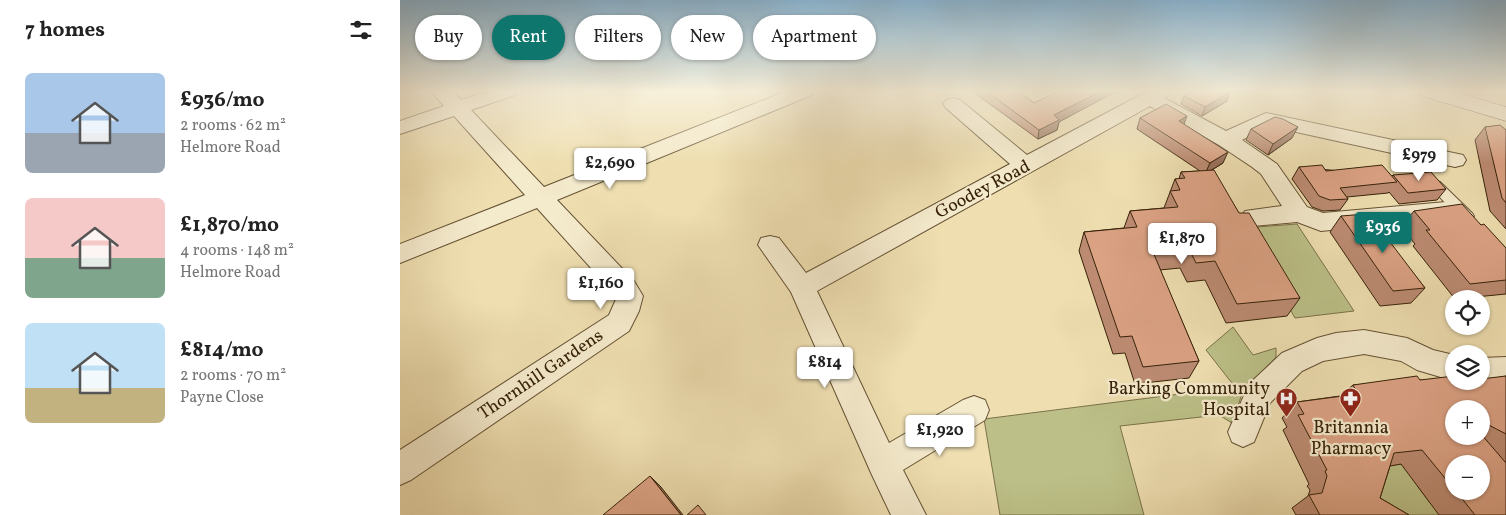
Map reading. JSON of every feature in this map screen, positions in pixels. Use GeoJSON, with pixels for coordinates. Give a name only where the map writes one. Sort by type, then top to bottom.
{"type":"FeatureCollection","features":[{"type":"Feature","properties":{"kind":"street"},"geometry":{"type":"LineString","coordinates":[[400,128],[423,115]]}},
{"type":"Feature","properties":{"kind":"street","name":"Thornhill Gardens"},"geometry":{"type":"LineString","coordinates":[[400,469],[619,323],[626,311],[630,296],[625,288],[569,230],[542,197],[463,115]]}},
{"type":"Feature","properties":{"kind":"street"},"geometry":{"type":"LineString","coordinates":[[400,254],[745,115]]}},
{"type":"Feature","properties":{"kind":"street"},"geometry":{"type":"LineString","coordinates":[[966,115],[1026,166]]}},
{"type":"Feature","properties":{"kind":"street","name":"Goodey Road"},"geometry":{"type":"LineString","coordinates":[[802,287],[1026,166],[1114,115]]}},
{"type":"Feature","properties":{"kind":"street"},"geometry":{"type":"LineString","coordinates":[[1185,115],[1269,169],[1299,213]]}},
{"type":"Feature","properties":{"kind":"street"},"geometry":{"type":"LineString","coordinates":[[1226,140],[1266,119],[1456,160]]}},
{"type":"Feature","properties":{"kind":"street"},"geometry":{"type":"LineString","coordinates":[[1251,214],[1299,213],[1321,222],[1459,209]]}},
{"type":"Feature","properties":{"kind":"street"},"geometry":{"type":"LineString","coordinates":[[770,244],[802,287],[883,464],[909,515]]}},
{"type":"Feature","properties":{"kind":"street"},"geometry":{"type":"LineString","coordinates":[[1243,432],[1259,394],[1292,362],[1317,350],[1336,345],[1364,342],[1407,350],[1427,361],[1445,366]]}},
{"type":"Feature","properties":{"kind":"street"},"geometry":{"type":"LineString","coordinates":[[1490,370],[1506,370]]}},
{"type":"Feature","properties":{"kind":"street"},"geometry":{"type":"LineString","coordinates":[[883,464],[974,410]]}},
{"type":"Feature","properties":{"kind":"lane"},"geometry":{"type":"LineString","coordinates":[[1436,185],[1459,209],[1478,223]]}},
{"type":"Feature","properties":{"kind":"green space"},"geometry":{"type":"Polygon","coordinates":[[[1297,224],[1354,311],[1295,318],[1244,228],[1297,224]]]}},
{"type":"Feature","properties":{"kind":"green space"},"geometry":{"type":"Polygon","coordinates":[[[1233,327],[1253,355],[1276,348],[1276,357],[1242,394],[1232,423],[1219,415],[1120,426],[1144,515],[1000,515],[984,419],[1235,387],[1206,350],[1233,327]]]}},
{"type":"Feature","properties":{"kind":"green space"},"geometry":{"type":"Polygon","coordinates":[[[1409,463],[1418,487],[1440,515],[1366,515],[1374,468],[1409,463]]]}},
{"type":"Feature","properties":{"kind":"building"},"geometry":{"type":"Polygon","coordinates":[[[1019,115],[1054,115],[1059,120],[1039,130],[1019,115]]]}},
{"type":"Feature","properties":{"kind":"building"},"geometry":{"type":"Polygon","coordinates":[[[1146,115],[1185,115],[1187,116],[1179,121],[1228,152],[1210,163],[1140,118],[1146,115]]]}},
{"type":"Feature","properties":{"kind":"building"},"geometry":{"type":"Polygon","coordinates":[[[1275,117],[1298,127],[1273,144],[1251,129],[1275,117]]]}},
{"type":"Feature","properties":{"kind":"building"},"geometry":{"type":"Polygon","coordinates":[[[1500,125],[1506,130],[1506,203],[1502,198],[1485,127],[1500,125]]]}},
{"type":"Feature","properties":{"kind":"building"},"geometry":{"type":"Polygon","coordinates":[[[1322,165],[1326,171],[1382,165],[1397,182],[1340,188],[1348,199],[1330,200],[1319,196],[1299,167],[1322,165]]]}},
{"type":"Feature","properties":{"kind":"building"},"geometry":{"type":"Polygon","coordinates":[[[1214,170],[1239,213],[1249,213],[1300,298],[1237,304],[1215,261],[1196,263],[1189,249],[1153,252],[1199,361],[1143,367],[1132,336],[1120,337],[1084,232],[1137,227],[1130,211],[1178,207],[1170,191],[1180,190],[1175,179],[1185,178],[1181,172],[1214,170]]]}},
{"type":"Feature","properties":{"kind":"building"},"geometry":{"type":"Polygon","coordinates":[[[1431,172],[1446,189],[1408,193],[1393,175],[1431,172]]]}},
{"type":"Feature","properties":{"kind":"building"},"geometry":{"type":"Polygon","coordinates":[[[1462,204],[1506,248],[1506,280],[1470,284],[1426,230],[1430,230],[1414,211],[1462,204]]]}},
{"type":"Feature","properties":{"kind":"building"},"geometry":{"type":"Polygon","coordinates":[[[1366,214],[1384,234],[1425,288],[1393,291],[1341,216],[1366,214]]]}},
{"type":"Feature","properties":{"kind":"building"},"geometry":{"type":"Polygon","coordinates":[[[1417,376],[1420,380],[1445,377],[1445,390],[1490,390],[1490,378],[1506,376],[1506,434],[1490,426],[1490,400],[1445,400],[1445,445],[1490,444],[1506,463],[1506,515],[1475,515],[1463,500],[1490,500],[1490,455],[1445,455],[1445,478],[1422,450],[1394,453],[1380,498],[1409,515],[1320,515],[1309,495],[1322,493],[1327,476],[1325,471],[1327,470],[1298,415],[1304,414],[1297,402],[1358,394],[1353,385],[1417,376]]]}},
{"type":"Feature","properties":{"kind":"building"},"geometry":{"type":"Polygon","coordinates":[[[650,476],[681,515],[603,515],[650,476]]]}},
{"type":"Feature","properties":{"kind":"building"},"geometry":{"type":"Polygon","coordinates":[[[698,505],[706,515],[687,515],[698,505]]]}},
{"type":"Feature","properties":{"kind":"place","name":"Britannia Pharmacy"},"geometry":{"type":"Point","coordinates":[1351,417]}},
{"type":"Feature","properties":{"kind":"place","name":"Barking Community Hospital"},"geometry":{"type":"Point","coordinates":[1286,418]}}]}
